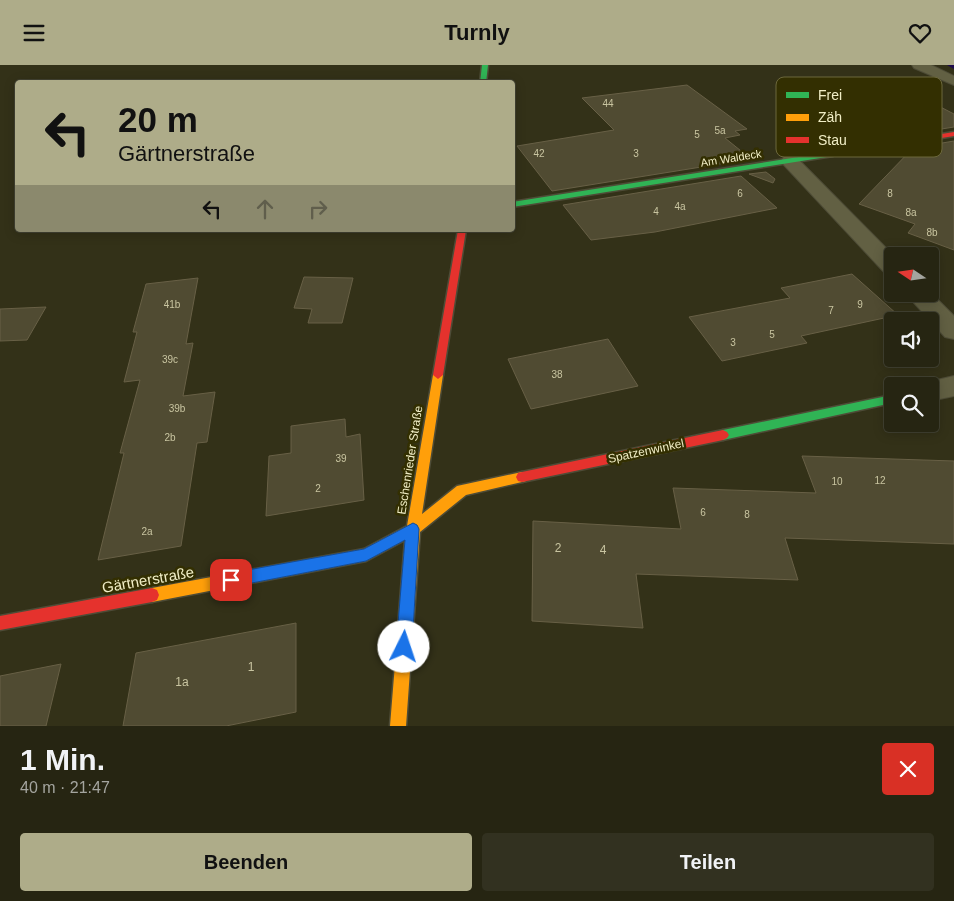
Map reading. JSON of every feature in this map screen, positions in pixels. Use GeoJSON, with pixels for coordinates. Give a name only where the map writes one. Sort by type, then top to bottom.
{"type":"FeatureCollection","features":[{"type":"Feature","properties":{"kind":"street"},"geometry":{"type":"LineString","coordinates":[[483,80],[485,65]]}},
{"type":"Feature","properties":{"kind":"street"},"geometry":{"type":"LineString","coordinates":[[919,65],[954,81]]}},
{"type":"Feature","properties":{"kind":"street","name":"Am Waldeck"},"geometry":{"type":"LineString","coordinates":[[515,205],[813,157]]}},
{"type":"Feature","properties":{"kind":"street"},"geometry":{"type":"LineString","coordinates":[[790,161],[884,259]]}},
{"type":"Feature","properties":{"kind":"street","name":"Eschenrieder Straße"},"geometry":{"type":"LineString","coordinates":[[398,726],[413,529],[462,232]]}},
{"type":"Feature","properties":{"kind":"street"},"geometry":{"type":"LineString","coordinates":[[927,303],[954,331]]}},
{"type":"Feature","properties":{"kind":"street"},"geometry":{"type":"LineString","coordinates":[[939,389],[954,386]]}},
{"type":"Feature","properties":{"kind":"street","name":"Spatzenwinkel"},"geometry":{"type":"LineString","coordinates":[[413,529],[462,490],[884,401]]}},
{"type":"Feature","properties":{"kind":"street","name":"Gärtnerstraße"},"geometry":{"type":"LineString","coordinates":[[0,623],[366,555],[413,529]]}},
{"type":"Feature","properties":{"kind":"building"},"geometry":{"type":"Polygon","coordinates":[[[687,85],[747,129],[735,131],[740,135],[725,138],[751,159],[552,191],[517,146],[614,130],[582,98],[687,85]]]}},
{"type":"Feature","properties":{"kind":"building"},"geometry":{"type":"Polygon","coordinates":[[[942,108],[954,114],[954,127],[942,129],[942,108]]]}},
{"type":"Feature","properties":{"kind":"building"},"geometry":{"type":"Polygon","coordinates":[[[954,141],[954,250],[908,233],[915,224],[859,204],[904,157],[942,157],[942,143],[954,141]]]}},
{"type":"Feature","properties":{"kind":"building"},"geometry":{"type":"Polygon","coordinates":[[[766,172],[775,179],[773,183],[749,174],[766,172]]]}},
{"type":"Feature","properties":{"kind":"building"},"geometry":{"type":"Polygon","coordinates":[[[741,176],[777,208],[655,232],[591,240],[563,205],[741,176]]]}},
{"type":"Feature","properties":{"kind":"building"},"geometry":{"type":"Polygon","coordinates":[[[852,274],[895,312],[884,312],[884,318],[801,336],[807,343],[722,361],[689,317],[790,298],[781,288],[852,274]]]}},
{"type":"Feature","properties":{"kind":"building"},"geometry":{"type":"Polygon","coordinates":[[[304,277],[353,278],[342,323],[308,323],[312,309],[294,308],[304,277]]]}},
{"type":"Feature","properties":{"kind":"building"},"geometry":{"type":"Polygon","coordinates":[[[198,278],[186,344],[193,343],[183,396],[215,392],[207,442],[197,443],[181,546],[98,560],[124,453],[120,453],[140,380],[124,382],[137,332],[133,332],[146,284],[198,278]]]}},
{"type":"Feature","properties":{"kind":"building"},"geometry":{"type":"Polygon","coordinates":[[[46,307],[27,340],[0,341],[0,309],[46,307]]]}},
{"type":"Feature","properties":{"kind":"building"},"geometry":{"type":"Polygon","coordinates":[[[608,339],[638,386],[531,409],[508,359],[608,339]]]}},
{"type":"Feature","properties":{"kind":"building"},"geometry":{"type":"Polygon","coordinates":[[[345,419],[346,437],[360,434],[364,500],[266,516],[269,456],[291,453],[291,426],[345,419]]]}},
{"type":"Feature","properties":{"kind":"building"},"geometry":{"type":"Polygon","coordinates":[[[802,456],[954,461],[954,544],[785,538],[798,580],[636,574],[643,628],[532,621],[533,521],[681,529],[673,488],[816,493],[802,456]]]}},
{"type":"Feature","properties":{"kind":"building"},"geometry":{"type":"Polygon","coordinates":[[[296,623],[296,712],[226,726],[123,726],[136,653],[296,623]]]}},
{"type":"Feature","properties":{"kind":"building"},"geometry":{"type":"Polygon","coordinates":[[[61,664],[46,726],[0,726],[0,676],[61,664]]]}},
{"type":"Feature","properties":{"kind":"waterway"},"geometry":{"type":"LineString","coordinates":[[950,65],[954,67]]}},
{"type":"Feature","properties":{"kind":"traffic: fast"},"geometry":{"type":"LineString","coordinates":[[483,80],[485,65]]}},
{"type":"Feature","properties":{"kind":"traffic: fast"},"geometry":{"type":"LineString","coordinates":[[515,205],[811,157]]}},
{"type":"Feature","properties":{"kind":"traffic: fast"},"geometry":{"type":"LineString","coordinates":[[723,435],[884,401]]}},
{"type":"Feature","properties":{"kind":"traffic: slow"},"geometry":{"type":"LineString","coordinates":[[398,726],[413,529],[438,375]]}},
{"type":"Feature","properties":{"kind":"traffic: slow"},"geometry":{"type":"LineString","coordinates":[[152,595],[366,555],[413,529],[462,490],[522,477]]}},
{"type":"Feature","properties":{"kind":"traffic: jam"},"geometry":{"type":"LineString","coordinates":[[942,136],[954,134]]}},
{"type":"Feature","properties":{"kind":"traffic: jam"},"geometry":{"type":"LineString","coordinates":[[438,375],[462,232]]}},
{"type":"Feature","properties":{"kind":"traffic: jam"},"geometry":{"type":"LineString","coordinates":[[522,477],[723,435]]}},
{"type":"Feature","properties":{"kind":"traffic: jam"},"geometry":{"type":"LineString","coordinates":[[0,623],[152,595]]}},
{"type":"Feature","properties":{"kind":"route"},"geometry":{"type":"LineString","coordinates":[[231,580],[366,555],[413,529],[404,647]]}}]}
